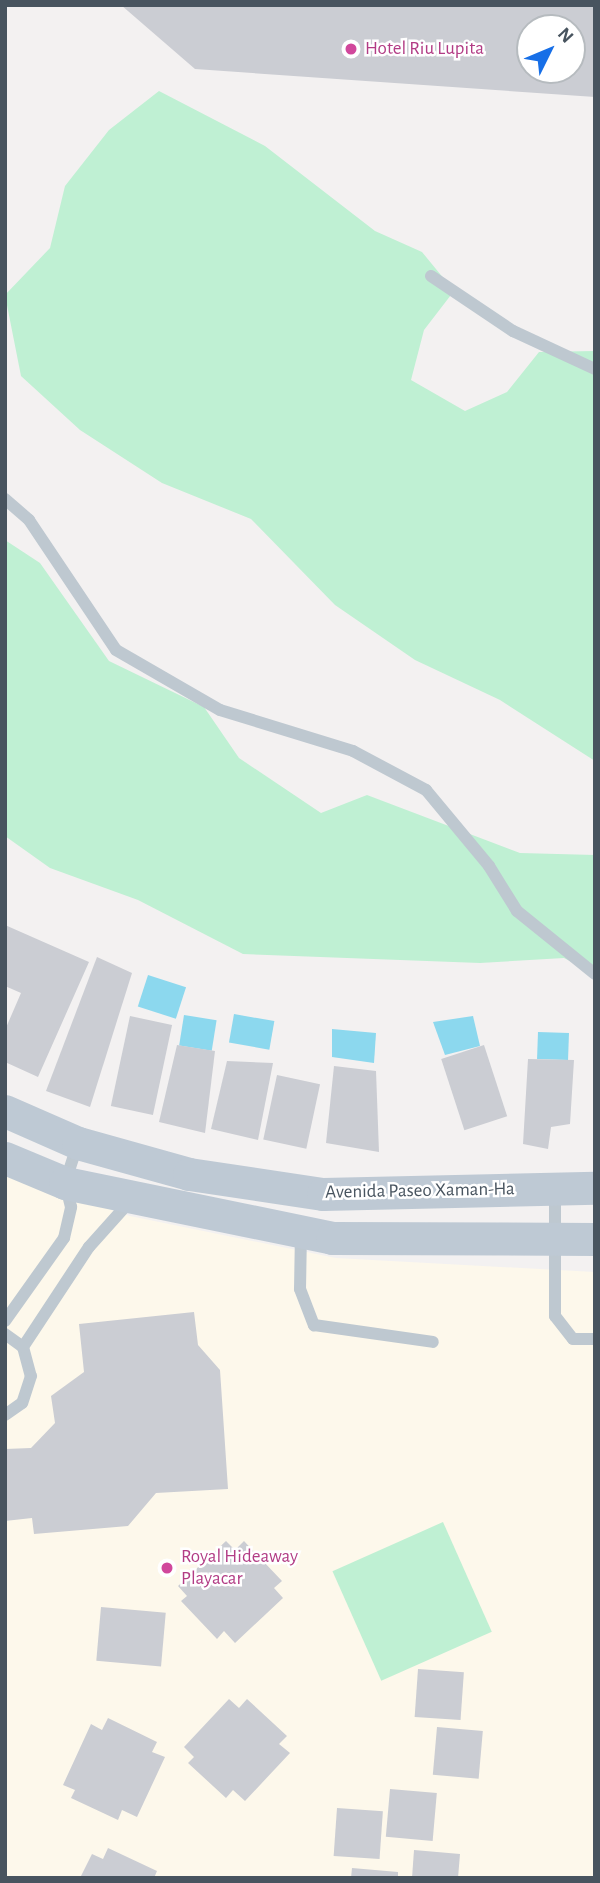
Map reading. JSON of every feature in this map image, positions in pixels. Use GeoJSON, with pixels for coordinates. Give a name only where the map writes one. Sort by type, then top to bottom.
{"type":"FeatureCollection","features":[{"type":"Feature","properties":{"kind":"main road","name":"Avenida Paseo Xaman-Ha"},"geometry":{"type":"LineString","coordinates":[[5,1111],[78,1143],[189,1174],[323,1194],[595,1188]]}},
{"type":"Feature","properties":{"kind":"main road"},"geometry":{"type":"LineString","coordinates":[[5,1158],[65,1183],[182,1210],[332,1238],[595,1238]]}},
{"type":"Feature","properties":{"kind":"main road"},"geometry":{"type":"LineString","coordinates":[[182,1210],[189,1174]]}},
{"type":"Feature","properties":{"kind":"lane"},"geometry":{"type":"LineString","coordinates":[[430,276],[513,331],[595,369]]}},
{"type":"Feature","properties":{"kind":"lane"},"geometry":{"type":"LineString","coordinates":[[5,499],[29,520],[116,650],[220,710],[353,751],[426,790],[489,866],[517,911],[558,950],[595,974]]}},
{"type":"Feature","properties":{"kind":"lane"},"geometry":{"type":"LineString","coordinates":[[5,1321],[64,1238],[71,1207],[65,1183],[78,1143]]}},
{"type":"Feature","properties":{"kind":"lane"},"geometry":{"type":"LineString","coordinates":[[555,1189],[555,1316],[573,1339],[595,1339]]}},
{"type":"Feature","properties":{"kind":"lane"},"geometry":{"type":"LineString","coordinates":[[23,1347],[89,1247],[132,1199]]}},
{"type":"Feature","properties":{"kind":"lane"},"geometry":{"type":"LineString","coordinates":[[301,1232],[300,1289],[314,1325],[433,1342]]}},
{"type":"Feature","properties":{"kind":"lane"},"geometry":{"type":"LineString","coordinates":[[5,1334],[23,1347],[31,1376],[22,1404],[5,1415]]}},
{"type":"Feature","properties":{"kind":"shaded area"},"geometry":{"type":"Polygon","coordinates":[[[5,1174],[130,1216],[336,1258],[595,1272],[595,1878],[5,1878],[5,1174]]]}},
{"type":"Feature","properties":{"kind":"green space"},"geometry":{"type":"Polygon","coordinates":[[[159,91],[265,146],[375,231],[422,252],[454,291],[424,330],[411,380],[465,411],[507,392],[539,352],[595,351],[595,761],[500,700],[415,660],[335,605],[251,519],[162,483],[80,430],[21,376],[5,295],[50,248],[65,186],[109,130],[159,91]]]}},
{"type":"Feature","properties":{"kind":"green space"},"geometry":{"type":"Polygon","coordinates":[[[5,540],[40,563],[109,661],[204,707],[239,758],[321,813],[367,795],[520,853],[595,855],[595,974],[564,958],[480,963],[243,954],[138,900],[50,868],[5,836],[5,540]]]}},
{"type":"Feature","properties":{"kind":"green space"},"geometry":{"type":"Polygon","coordinates":[[[443,1522],[492,1632],[381,1681],[332,1571],[443,1522]]]}},
{"type":"Feature","properties":{"kind":"water"},"geometry":{"type":"Polygon","coordinates":[[[148,975],[186,987],[176,1019],[138,1006],[148,975]]]}},
{"type":"Feature","properties":{"kind":"water"},"geometry":{"type":"Polygon","coordinates":[[[234,1014],[274,1021],[269,1050],[229,1043],[234,1014]]]}},
{"type":"Feature","properties":{"kind":"water"},"geometry":{"type":"Polygon","coordinates":[[[184,1015],[217,1020],[212,1051],[179,1046],[184,1015]]]}},
{"type":"Feature","properties":{"kind":"water"},"geometry":{"type":"Polygon","coordinates":[[[473,1016],[480,1046],[445,1055],[433,1022],[473,1016]]]}},
{"type":"Feature","properties":{"kind":"water"},"geometry":{"type":"Polygon","coordinates":[[[332,1029],[376,1033],[374,1063],[332,1057],[332,1029]]]}},
{"type":"Feature","properties":{"kind":"water"},"geometry":{"type":"Polygon","coordinates":[[[538,1032],[569,1033],[568,1060],[537,1059],[538,1032]]]}},
{"type":"Feature","properties":{"kind":"building","name":"Hotel Riu Lupita"},"geometry":{"type":"Polygon","coordinates":[[[121,5],[595,5],[595,97],[195,69],[121,5]]]}},
{"type":"Feature","properties":{"kind":"building"},"geometry":{"type":"Polygon","coordinates":[[[5,925],[89,962],[38,1077],[5,1062],[5,1030],[21,993],[5,986],[5,925]]]}},
{"type":"Feature","properties":{"kind":"building"},"geometry":{"type":"Polygon","coordinates":[[[97,957],[132,973],[90,1107],[46,1091],[97,957]]]}},
{"type":"Feature","properties":{"kind":"building"},"geometry":{"type":"Polygon","coordinates":[[[130,1016],[172,1025],[153,1115],[111,1106],[130,1016]]]}},
{"type":"Feature","properties":{"kind":"building"},"geometry":{"type":"Polygon","coordinates":[[[177,1045],[215,1051],[205,1133],[159,1122],[177,1045]]]}},
{"type":"Feature","properties":{"kind":"building"},"geometry":{"type":"Polygon","coordinates":[[[484,1045],[507,1116],[464,1130],[441,1059],[484,1045]]]}},
{"type":"Feature","properties":{"kind":"building"},"geometry":{"type":"Polygon","coordinates":[[[528,1059],[574,1060],[570,1124],[551,1127],[548,1149],[523,1144],[528,1059]]]}},
{"type":"Feature","properties":{"kind":"building"},"geometry":{"type":"Polygon","coordinates":[[[227,1061],[273,1063],[258,1140],[211,1129],[227,1061]]]}},
{"type":"Feature","properties":{"kind":"building"},"geometry":{"type":"Polygon","coordinates":[[[334,1066],[376,1071],[379,1152],[326,1143],[334,1066]]]}},
{"type":"Feature","properties":{"kind":"building"},"geometry":{"type":"Polygon","coordinates":[[[277,1075],[320,1084],[306,1149],[263,1140],[277,1075]]]}},
{"type":"Feature","properties":{"kind":"building","name":"Royal Hideaway Playacar"},"geometry":{"type":"Polygon","coordinates":[[[194,1312],[198,1345],[220,1370],[228,1489],[156,1493],[128,1526],[34,1534],[32,1518],[5,1521],[5,1449],[31,1448],[55,1423],[51,1396],[84,1372],[79,1324],[194,1312]]]}},
{"type":"Feature","properties":{"kind":"building"},"geometry":{"type":"Polygon","coordinates":[[[226,1541],[235,1550],[244,1541],[282,1581],[274,1588],[283,1598],[235,1643],[224,1631],[217,1639],[181,1601],[187,1596],[178,1586],[226,1541]]]}},
{"type":"Feature","properties":{"kind":"building"},"geometry":{"type":"Polygon","coordinates":[[[101,1607],[166,1613],[161,1666],[96,1661],[101,1607]]]}},
{"type":"Feature","properties":{"kind":"building"},"geometry":{"type":"Polygon","coordinates":[[[418,1669],[464,1672],[461,1720],[415,1717],[418,1669]]]}},
{"type":"Feature","properties":{"kind":"building"},"geometry":{"type":"Polygon","coordinates":[[[229,1699],[239,1708],[247,1699],[287,1736],[279,1744],[290,1753],[245,1801],[233,1790],[226,1798],[188,1763],[194,1757],[184,1747],[229,1699]]]}},
{"type":"Feature","properties":{"kind":"building"},"geometry":{"type":"Polygon","coordinates":[[[108,1718],[157,1742],[152,1752],[165,1757],[137,1817],[122,1810],[118,1820],[71,1798],[75,1790],[63,1785],[91,1724],[102,1730],[108,1718]]]}},
{"type":"Feature","properties":{"kind":"building"},"geometry":{"type":"Polygon","coordinates":[[[437,1727],[483,1731],[479,1779],[433,1775],[437,1727]]]}},
{"type":"Feature","properties":{"kind":"building"},"geometry":{"type":"Polygon","coordinates":[[[390,1789],[437,1793],[433,1841],[386,1837],[390,1789]]]}},
{"type":"Feature","properties":{"kind":"building"},"geometry":{"type":"Polygon","coordinates":[[[337,1808],[383,1811],[380,1859],[334,1856],[337,1808]]]}},
{"type":"Feature","properties":{"kind":"building"},"geometry":{"type":"Polygon","coordinates":[[[108,1848],[157,1871],[154,1878],[80,1878],[92,1854],[103,1859],[108,1848]]]}},
{"type":"Feature","properties":{"kind":"building"},"geometry":{"type":"Polygon","coordinates":[[[414,1850],[460,1854],[458,1878],[412,1878],[414,1850]]]}},
{"type":"Feature","properties":{"kind":"building"},"geometry":{"type":"Polygon","coordinates":[[[352,1868],[398,1872],[398,1878],[351,1878],[352,1868]]]}},
{"type":"Feature","properties":{"kind":"place","name":"Hotel Riu Lupita"},"geometry":{"type":"Point","coordinates":[351,49]}},
{"type":"Feature","properties":{"kind":"place","name":"Royal Hideaway Playacar"},"geometry":{"type":"Point","coordinates":[167,1568]}}]}
